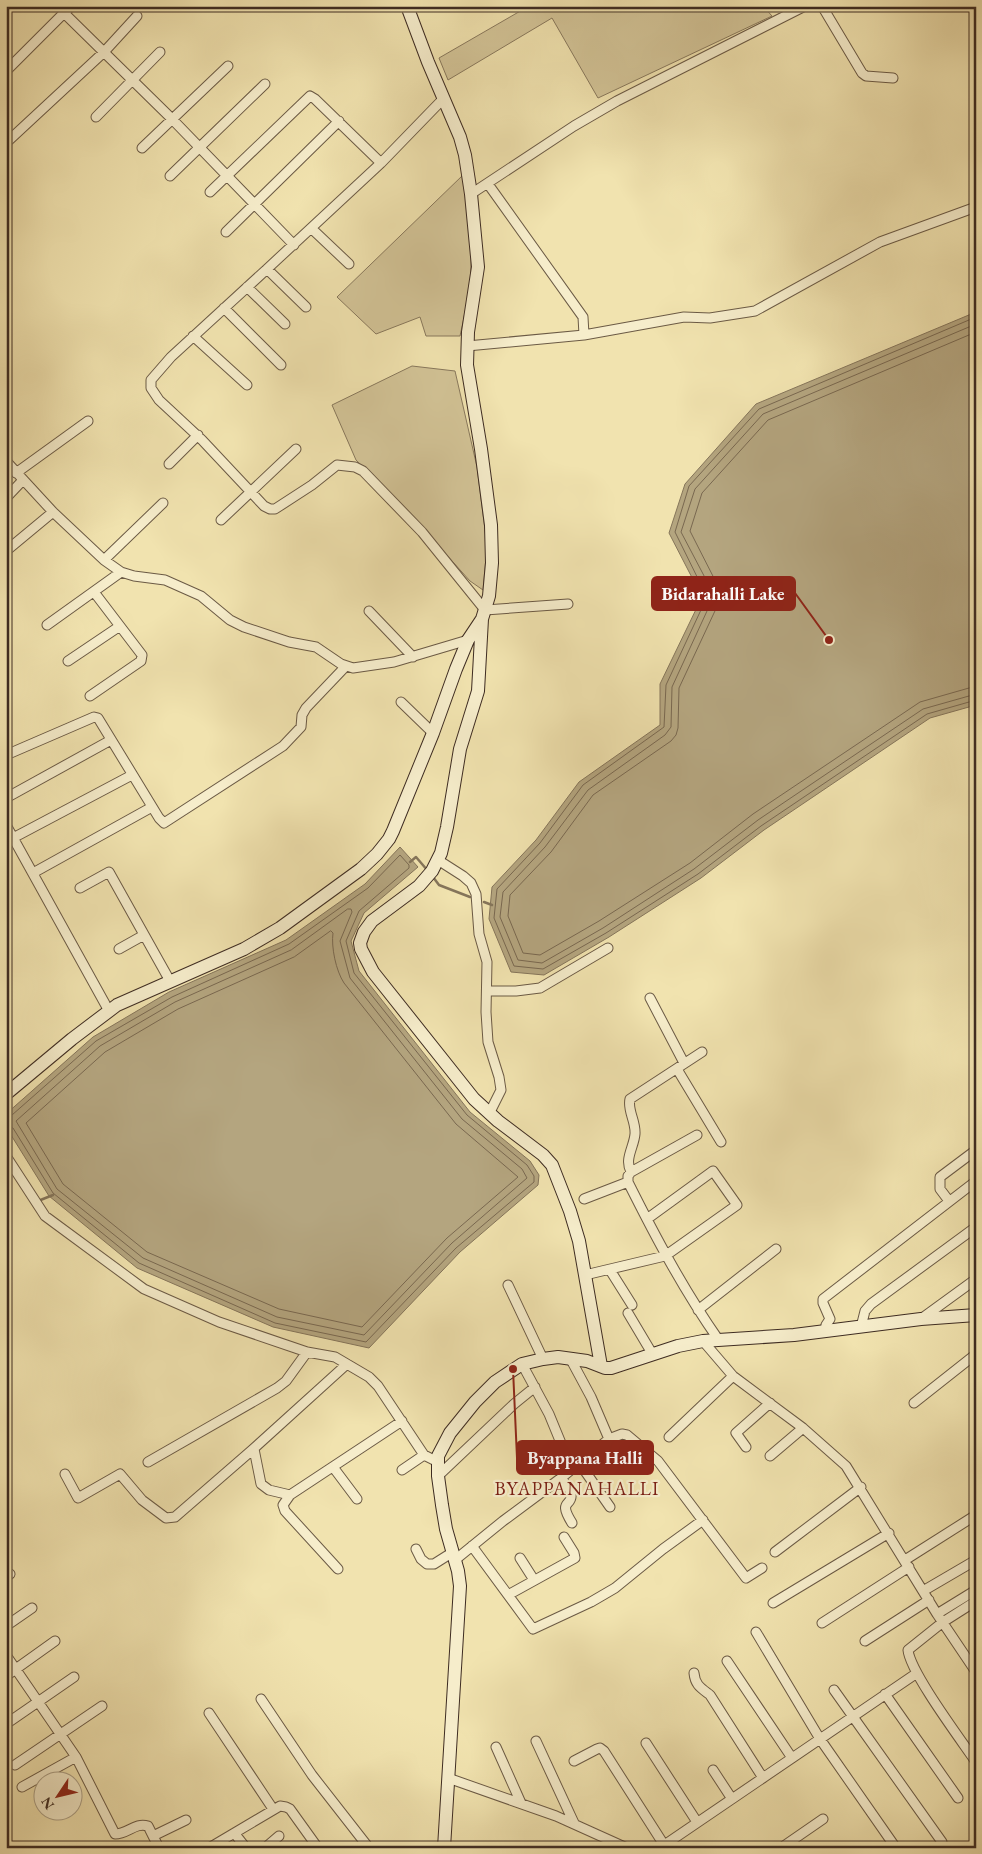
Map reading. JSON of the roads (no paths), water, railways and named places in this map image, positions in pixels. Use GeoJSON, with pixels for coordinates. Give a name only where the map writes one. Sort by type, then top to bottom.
{"type":"FeatureCollection","features":[{"type":"Feature","properties":{"kind":"street"},"geometry":{"type":"LineString","coordinates":[[6,71],[71,6]]}},
{"type":"Feature","properties":{"kind":"street"},"geometry":{"type":"LineString","coordinates":[[406,6],[460,137],[471,194],[478,267],[467,346],[469,381],[481,448],[491,525],[492,576],[484,615],[478,691],[460,749],[447,827],[435,866],[419,886],[367,926],[360,943],[362,953],[372,972],[474,1099],[489,1114],[538,1151],[552,1165],[575,1226],[601,1366]]}},
{"type":"Feature","properties":{"kind":"street"},"geometry":{"type":"LineString","coordinates":[[471,194],[574,126],[617,101],[804,6]]}},
{"type":"Feature","properties":{"kind":"street"},"geometry":{"type":"LineString","coordinates":[[822,6],[862,73],[871,77],[894,78]]}},
{"type":"Feature","properties":{"kind":"street"},"geometry":{"type":"LineString","coordinates":[[64,13],[200,147],[294,245]]}},
{"type":"Feature","properties":{"kind":"street"},"geometry":{"type":"LineString","coordinates":[[6,143],[104,52],[137,16]]}},
{"type":"Feature","properties":{"kind":"street"},"geometry":{"type":"LineString","coordinates":[[96,117],[160,52]]}},
{"type":"Feature","properties":{"kind":"street"},"geometry":{"type":"LineString","coordinates":[[142,148],[228,66]]}},
{"type":"Feature","properties":{"kind":"street"},"geometry":{"type":"LineString","coordinates":[[170,176],[266,84]]}},
{"type":"Feature","properties":{"kind":"street"},"geometry":{"type":"LineString","coordinates":[[210,192],[310,96],[315,98],[381,163]]}},
{"type":"Feature","properties":{"kind":"street"},"geometry":{"type":"LineString","coordinates":[[444,98],[381,163],[268,270],[171,357],[151,380],[151,388],[159,400],[198,435],[264,506],[270,509],[276,509],[312,485],[337,465],[359,469],[422,532],[484,615]]}},
{"type":"Feature","properties":{"kind":"street"},"geometry":{"type":"LineString","coordinates":[[226,232],[338,121]]}},
{"type":"Feature","properties":{"kind":"street"},"geometry":{"type":"LineString","coordinates":[[488,184],[583,317],[584,335]]}},
{"type":"Feature","properties":{"kind":"street"},"geometry":{"type":"LineString","coordinates":[[467,346],[584,335],[684,317],[710,318],[755,311],[880,242],[976,207]]}},
{"type":"Feature","properties":{"kind":"street"},"geometry":{"type":"LineString","coordinates":[[311,228],[349,264]]}},
{"type":"Feature","properties":{"kind":"street"},"geometry":{"type":"LineString","coordinates":[[268,270],[306,307]]}},
{"type":"Feature","properties":{"kind":"street"},"geometry":{"type":"LineString","coordinates":[[247,287],[285,324]]}},
{"type":"Feature","properties":{"kind":"street"},"geometry":{"type":"LineString","coordinates":[[224,308],[281,365]]}},
{"type":"Feature","properties":{"kind":"street"},"geometry":{"type":"LineString","coordinates":[[194,336],[247,385]]}},
{"type":"Feature","properties":{"kind":"street"},"geometry":{"type":"LineString","coordinates":[[16,473],[88,421]]}},
{"type":"Feature","properties":{"kind":"street"},"geometry":{"type":"LineString","coordinates":[[169,464],[198,435]]}},
{"type":"Feature","properties":{"kind":"street"},"geometry":{"type":"LineString","coordinates":[[221,520],[296,449]]}},
{"type":"Feature","properties":{"kind":"street"},"geometry":{"type":"LineString","coordinates":[[6,461],[53,512],[104,560],[121,572],[134,576],[165,580],[201,596],[237,624],[289,642],[316,647],[346,666],[363,667],[412,657],[468,640]]}},
{"type":"Feature","properties":{"kind":"street"},"geometry":{"type":"LineString","coordinates":[[6,498],[23,480]]}},
{"type":"Feature","properties":{"kind":"street"},"geometry":{"type":"LineString","coordinates":[[104,560],[163,503]]}},
{"type":"Feature","properties":{"kind":"street"},"geometry":{"type":"LineString","coordinates":[[6,551],[53,512]]}},
{"type":"Feature","properties":{"kind":"street"},"geometry":{"type":"LineString","coordinates":[[47,624],[121,572]]}},
{"type":"Feature","properties":{"kind":"street"},"geometry":{"type":"LineString","coordinates":[[90,696],[141,661],[142,655],[94,592]]}},
{"type":"Feature","properties":{"kind":"street"},"geometry":{"type":"LineString","coordinates":[[6,1094],[109,1011],[126,1000],[244,949],[268,935],[369,862],[389,839],[393,831],[468,640],[484,615],[568,604]]}},
{"type":"Feature","properties":{"kind":"street"},"geometry":{"type":"LineString","coordinates":[[369,612],[412,657]]}},
{"type":"Feature","properties":{"kind":"street"},"geometry":{"type":"LineString","coordinates":[[68,661],[120,626]]}},
{"type":"Feature","properties":{"kind":"street"},"geometry":{"type":"LineString","coordinates":[[6,755],[94,717],[98,718],[152,807],[162,822],[167,822],[276,752],[301,728],[302,715],[306,708],[346,666]]}},
{"type":"Feature","properties":{"kind":"street"},"geometry":{"type":"LineString","coordinates":[[401,702],[421,723],[433,732]]}},
{"type":"Feature","properties":{"kind":"street"},"geometry":{"type":"LineString","coordinates":[[6,798],[111,740]]}},
{"type":"Feature","properties":{"kind":"street"},"geometry":{"type":"LineString","coordinates":[[13,838],[132,775]]}},
{"type":"Feature","properties":{"kind":"street"},"geometry":{"type":"LineString","coordinates":[[33,873],[152,807]]}},
{"type":"Feature","properties":{"kind":"street"},"geometry":{"type":"LineString","coordinates":[[6,825],[109,1011]]}},
{"type":"Feature","properties":{"kind":"street"},"geometry":{"type":"LineString","coordinates":[[435,866],[463,876],[471,883],[476,894],[479,934],[487,962],[486,1012],[488,1042],[500,1078],[501,1090],[489,1114]]}},
{"type":"Feature","properties":{"kind":"street"},"geometry":{"type":"LineString","coordinates":[[80,888],[109,872],[170,981]]}},
{"type":"Feature","properties":{"kind":"street"},"geometry":{"type":"LineString","coordinates":[[119,949],[144,935]]}},
{"type":"Feature","properties":{"kind":"street"},"geometry":{"type":"LineString","coordinates":[[487,991],[516,991],[540,988],[608,948]]}},
{"type":"Feature","properties":{"kind":"street"},"geometry":{"type":"LineString","coordinates":[[650,998],[680,1066],[721,1142]]}},
{"type":"Feature","properties":{"kind":"street"},"geometry":{"type":"LineString","coordinates":[[631,1172],[628,1164],[635,1134],[633,1118],[629,1108],[630,1098],[702,1052]]}},
{"type":"Feature","properties":{"kind":"street"},"geometry":{"type":"LineString","coordinates":[[697,1135],[631,1172],[628,1176],[628,1182],[665,1256],[718,1339]]}},
{"type":"Feature","properties":{"kind":"street"},"geometry":{"type":"LineString","coordinates":[[949,1201],[940,1189],[940,1178],[976,1150]]}},
{"type":"Feature","properties":{"kind":"street"},"geometry":{"type":"LineString","coordinates":[[6,1156],[35,1202],[48,1218],[144,1289],[219,1322],[307,1352],[329,1355],[369,1377],[378,1386],[424,1455],[438,1462]]}},
{"type":"Feature","properties":{"kind":"street"},"geometry":{"type":"LineString","coordinates":[[585,1275],[665,1256],[737,1205],[713,1171],[647,1219]]}},
{"type":"Feature","properties":{"kind":"street"},"geometry":{"type":"LineString","coordinates":[[825,1332],[826,1325],[830,1319],[823,1299],[976,1181]]}},
{"type":"Feature","properties":{"kind":"street"},"geometry":{"type":"LineString","coordinates":[[584,1199],[628,1182]]}},
{"type":"Feature","properties":{"kind":"street"},"geometry":{"type":"LineString","coordinates":[[861,1327],[865,1311],[871,1304],[976,1227]]}},
{"type":"Feature","properties":{"kind":"street"},"geometry":{"type":"LineString","coordinates":[[698,1310],[776,1249]]}},
{"type":"Feature","properties":{"kind":"street"},"geometry":{"type":"LineString","coordinates":[[610,1270],[653,1355]]}},
{"type":"Feature","properties":{"kind":"street"},"geometry":{"type":"LineString","coordinates":[[921,1319],[976,1279]]}},
{"type":"Feature","properties":{"kind":"street"},"geometry":{"type":"LineString","coordinates":[[508,1285],[543,1359]]}},
{"type":"Feature","properties":{"kind":"street"},"geometry":{"type":"LineString","coordinates":[[444,1848],[460,1581],[446,1529],[438,1476],[438,1456],[445,1441],[464,1415],[490,1387],[522,1364],[543,1359],[570,1358],[588,1361],[605,1368],[617,1367],[678,1346],[702,1341],[825,1332],[921,1319],[976,1314]]}},
{"type":"Feature","properties":{"kind":"street"},"geometry":{"type":"LineString","coordinates":[[702,1341],[732,1376],[803,1428],[846,1466],[889,1533],[937,1614],[976,1672]]}},
{"type":"Feature","properties":{"kind":"street"},"geometry":{"type":"LineString","coordinates":[[148,1462],[277,1388],[286,1380],[307,1352]]}},
{"type":"Feature","properties":{"kind":"street"},"geometry":{"type":"LineString","coordinates":[[914,1402],[976,1354]]}},
{"type":"Feature","properties":{"kind":"street"},"geometry":{"type":"LineString","coordinates":[[570,1358],[591,1397],[610,1439]]}},
{"type":"Feature","properties":{"kind":"street"},"geometry":{"type":"LineString","coordinates":[[65,1474],[78,1498],[120,1474],[142,1500],[166,1518],[175,1517],[254,1449],[347,1364]]}},
{"type":"Feature","properties":{"kind":"street"},"geometry":{"type":"LineString","coordinates":[[522,1364],[549,1414],[563,1448],[562,1478],[571,1494],[571,1498],[564,1511],[572,1523]]}},
{"type":"Feature","properties":{"kind":"street"},"geometry":{"type":"LineString","coordinates":[[669,1437],[732,1376]]}},
{"type":"Feature","properties":{"kind":"street"},"geometry":{"type":"LineString","coordinates":[[438,1476],[514,1404],[535,1387]]}},
{"type":"Feature","properties":{"kind":"street"},"geometry":{"type":"LineString","coordinates":[[746,1447],[736,1433],[770,1403]]}},
{"type":"Feature","properties":{"kind":"street"},"geometry":{"type":"LineString","coordinates":[[338,1569],[285,1511],[283,1505],[290,1495],[402,1421]]}},
{"type":"Feature","properties":{"kind":"street"},"geometry":{"type":"LineString","coordinates":[[770,1456],[803,1428]]}},
{"type":"Feature","properties":{"kind":"street"},"geometry":{"type":"LineString","coordinates":[[416,1549],[421,1559],[427,1564],[434,1564],[472,1546],[610,1439],[622,1434],[627,1435],[654,1456],[746,1578],[762,1568]]}},
{"type":"Feature","properties":{"kind":"street"},"geometry":{"type":"LineString","coordinates":[[563,1448],[580,1464],[610,1508]]}},
{"type":"Feature","properties":{"kind":"street"},"geometry":{"type":"LineString","coordinates":[[254,1449],[261,1484],[269,1490],[290,1495]]}},
{"type":"Feature","properties":{"kind":"street"},"geometry":{"type":"LineString","coordinates":[[402,1470],[424,1455]]}},
{"type":"Feature","properties":{"kind":"street"},"geometry":{"type":"LineString","coordinates":[[333,1468],[357,1499]]}},
{"type":"Feature","properties":{"kind":"street"},"geometry":{"type":"LineString","coordinates":[[775,1552],[860,1488]]}},
{"type":"Feature","properties":{"kind":"street"},"geometry":{"type":"LineString","coordinates":[[822,1623],[976,1515]]}},
{"type":"Feature","properties":{"kind":"street"},"geometry":{"type":"LineString","coordinates":[[472,1546],[533,1629],[591,1602],[615,1588],[663,1549],[703,1520]]}},
{"type":"Feature","properties":{"kind":"street"},"geometry":{"type":"LineString","coordinates":[[773,1603],[889,1533]]}},
{"type":"Feature","properties":{"kind":"street"},"geometry":{"type":"LineString","coordinates":[[508,1595],[575,1558],[564,1537]]}},
{"type":"Feature","properties":{"kind":"street"},"geometry":{"type":"LineString","coordinates":[[520,1558],[534,1580]]}},
{"type":"Feature","properties":{"kind":"street"},"geometry":{"type":"LineString","coordinates":[[924,1592],[976,1560]]}},
{"type":"Feature","properties":{"kind":"street"},"geometry":{"type":"LineString","coordinates":[[976,1590],[943,1622],[908,1650],[908,1655],[917,1673],[976,1762]]}},
{"type":"Feature","properties":{"kind":"street"},"geometry":{"type":"LineString","coordinates":[[865,1642],[929,1600]]}},
{"type":"Feature","properties":{"kind":"street"},"geometry":{"type":"LineString","coordinates":[[937,1614],[964,1603],[976,1601]]}},
{"type":"Feature","properties":{"kind":"street"},"geometry":{"type":"LineString","coordinates":[[6,1626],[32,1608]]}},
{"type":"Feature","properties":{"kind":"street"},"geometry":{"type":"LineString","coordinates":[[756,1632],[820,1739],[896,1848]]}},
{"type":"Feature","properties":{"kind":"street"},"geometry":{"type":"LineString","coordinates":[[6,1676],[55,1641]]}},
{"type":"Feature","properties":{"kind":"street"},"geometry":{"type":"LineString","coordinates":[[6,1655],[76,1757],[115,1834],[120,1834],[142,1824],[148,1826],[159,1848]]}},
{"type":"Feature","properties":{"kind":"street"},"geometry":{"type":"LineString","coordinates":[[727,1661],[792,1758]]}},
{"type":"Feature","properties":{"kind":"street"},"geometry":{"type":"LineString","coordinates":[[694,1673],[694,1681],[710,1695],[763,1778]]}},
{"type":"Feature","properties":{"kind":"street"},"geometry":{"type":"LineString","coordinates":[[574,1761],[600,1748],[604,1751],[663,1847],[917,1673]]}},
{"type":"Feature","properties":{"kind":"street"},"geometry":{"type":"LineString","coordinates":[[6,1724],[74,1677]]}},
{"type":"Feature","properties":{"kind":"street"},"geometry":{"type":"LineString","coordinates":[[834,1690],[942,1842]]}},
{"type":"Feature","properties":{"kind":"street"},"geometry":{"type":"LineString","coordinates":[[886,1694],[958,1798]]}},
{"type":"Feature","properties":{"kind":"street"},"geometry":{"type":"LineString","coordinates":[[261,1699],[312,1775],[369,1848]]}},
{"type":"Feature","properties":{"kind":"street"},"geometry":{"type":"LineString","coordinates":[[15,1765],[102,1706]]}},
{"type":"Feature","properties":{"kind":"street"},"geometry":{"type":"LineString","coordinates":[[210,1713],[273,1809]]}},
{"type":"Feature","properties":{"kind":"street"},"geometry":{"type":"LineString","coordinates":[[536,1741],[574,1823]]}},
{"type":"Feature","properties":{"kind":"street"},"geometry":{"type":"LineString","coordinates":[[646,1744],[697,1822]]}},
{"type":"Feature","properties":{"kind":"street"},"geometry":{"type":"LineString","coordinates":[[496,1747],[521,1803]]}},
{"type":"Feature","properties":{"kind":"street"},"geometry":{"type":"LineString","coordinates":[[22,1787],[76,1757]]}},
{"type":"Feature","properties":{"kind":"street"},"geometry":{"type":"LineString","coordinates":[[713,1770],[732,1798]]}},
{"type":"Feature","properties":{"kind":"street"},"geometry":{"type":"LineString","coordinates":[[448,1778],[574,1823],[627,1848]]}},
{"type":"Feature","properties":{"kind":"street"},"geometry":{"type":"LineString","coordinates":[[209,1848],[273,1809],[286,1806],[318,1848]]}},
{"type":"Feature","properties":{"kind":"street"},"geometry":{"type":"LineString","coordinates":[[781,1848],[823,1819]]}},
{"type":"Feature","properties":{"kind":"street"},"geometry":{"type":"LineString","coordinates":[[153,1836],[186,1820]]}},
{"type":"Feature","properties":{"kind":"street"},"geometry":{"type":"LineString","coordinates":[[234,1834],[246,1848]]}},
{"type":"Feature","properties":{"kind":"street"},"geometry":{"type":"LineString","coordinates":[[266,1848],[279,1836]]}},
{"type":"Feature","properties":{"kind":"water"},"geometry":{"type":"Polygon","coordinates":[[[976,312],[976,705],[930,718],[764,830],[701,878],[609,937],[544,975],[511,972],[489,919],[492,887],[536,840],[579,782],[660,725],[660,684],[702,597],[669,533],[685,484],[756,404],[976,312]]]}},
{"type":"Feature","properties":{"kind":"water"},"geometry":{"type":"Polygon","coordinates":[[[400,847],[418,867],[364,913],[351,941],[359,971],[470,1112],[530,1161],[539,1175],[538,1185],[460,1252],[369,1348],[273,1327],[137,1268],[49,1196],[6,1127],[6,1114],[93,1037],[169,992],[286,940],[365,884],[400,847]]]}},
{"type":"Feature","properties":{"kind":"waterway"},"geometry":{"type":"LineString","coordinates":[[410,862],[416,857],[428,871]]}},
{"type":"Feature","properties":{"kind":"waterway"},"geometry":{"type":"LineString","coordinates":[[433,877],[439,885],[470,897]]}},
{"type":"Feature","properties":{"kind":"waterway"},"geometry":{"type":"LineString","coordinates":[[484,902],[492,905]]}},
{"type":"Feature","properties":{"kind":"waterway"},"geometry":{"type":"LineString","coordinates":[[38,1201],[53,1195]]}},
{"type":"Feature","properties":{"kind":"place","name":"Bidarahalli Lake"},"geometry":{"type":"Point","coordinates":[829,640]}},
{"type":"Feature","properties":{"kind":"place","name":"Byappana Halli"},"geometry":{"type":"Point","coordinates":[513,1369]}},
{"type":"Feature","properties":{"kind":"district","name":"BYAPPANAHALLI"},"geometry":{"type":"Point","coordinates":[577,1488]}}]}
